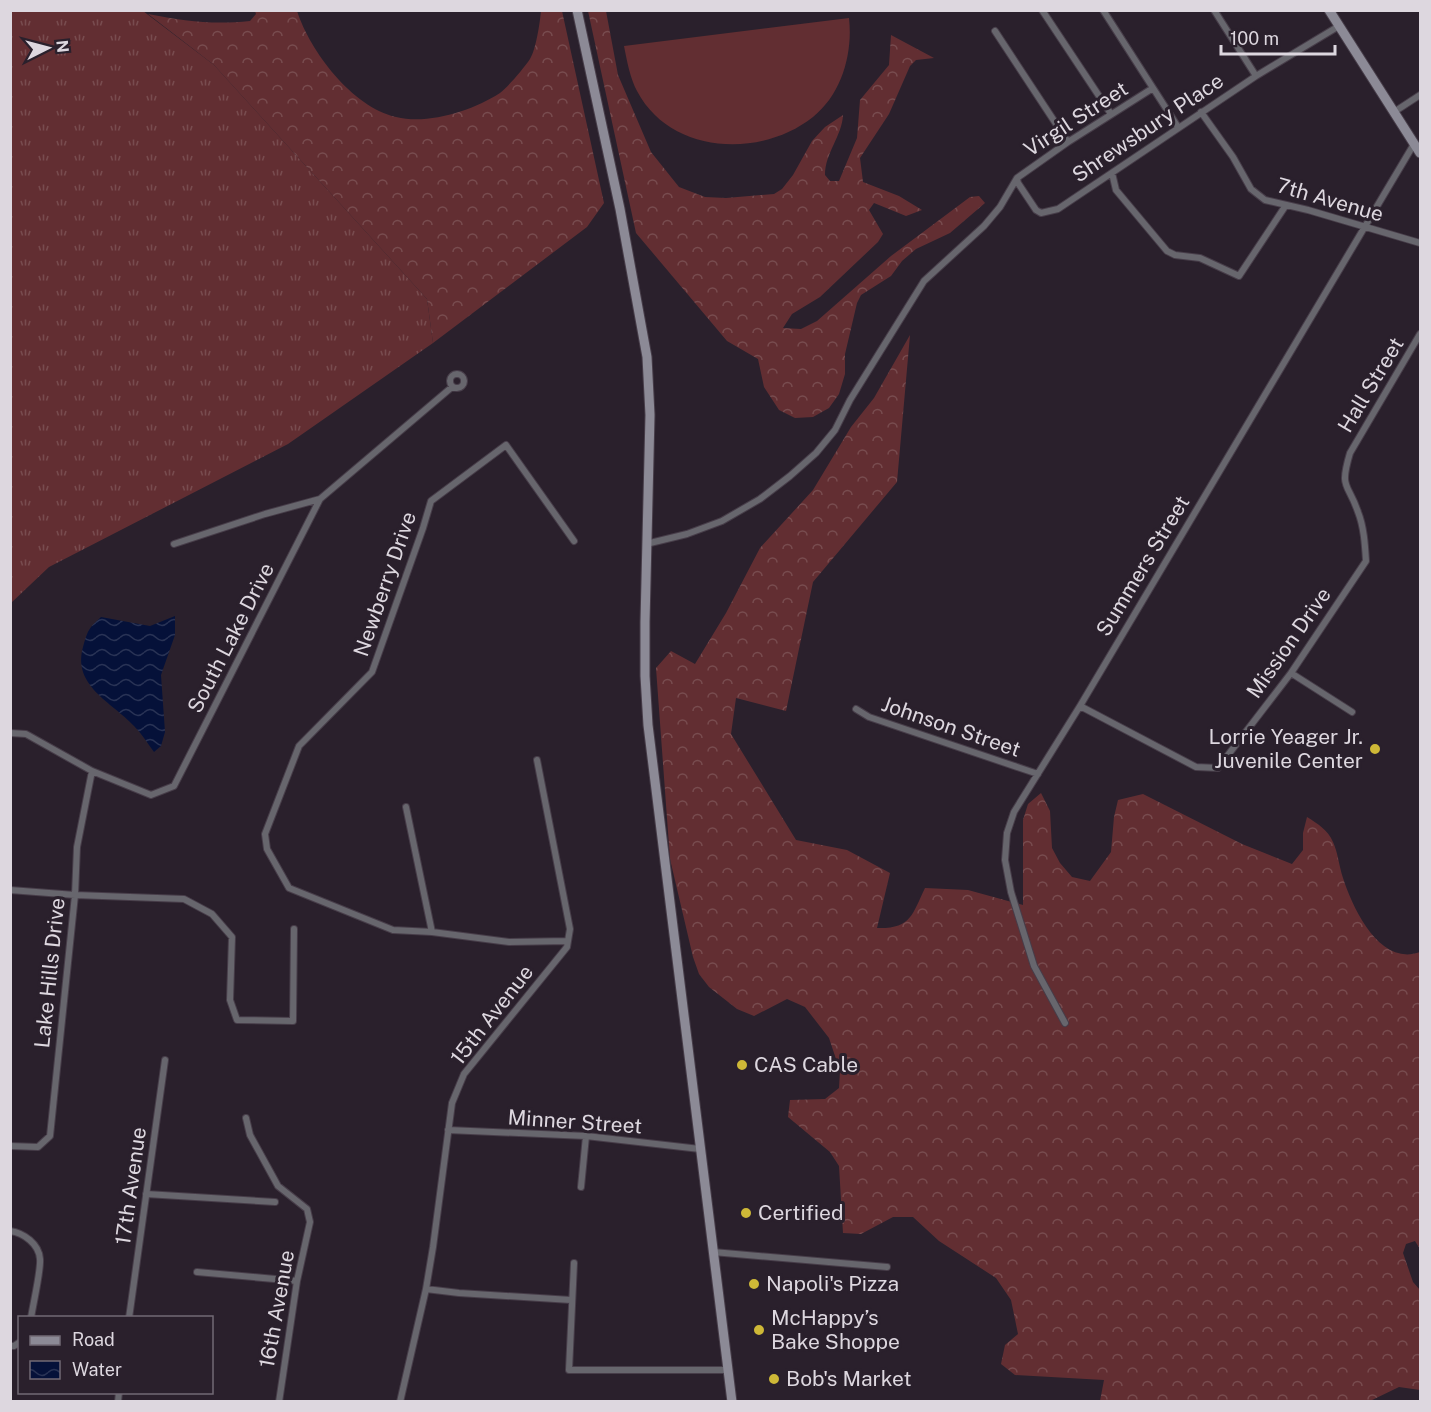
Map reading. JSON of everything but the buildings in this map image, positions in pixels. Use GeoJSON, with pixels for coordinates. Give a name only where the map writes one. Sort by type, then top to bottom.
{"type":"FeatureCollection","features":[{"type":"Feature","properties":{"kind":"main road"},"geometry":{"type":"LineString","coordinates":[[577,10],[620,209],[647,357],[650,415],[645,676],[648,725],[732,1401]]}},
{"type":"Feature","properties":{"kind":"main road"},"geometry":{"type":"LineString","coordinates":[[1329,10],[1420,153]]}},
{"type":"Feature","properties":{"kind":"street"},"geometry":{"type":"LineString","coordinates":[[1042,10],[1111,114]]}},
{"type":"Feature","properties":{"kind":"street"},"geometry":{"type":"LineString","coordinates":[[1103,10],[1178,127]]}},
{"type":"Feature","properties":{"kind":"street"},"geometry":{"type":"LineString","coordinates":[[1214,10],[1256,76]]}},
{"type":"Feature","properties":{"kind":"street","name":"Shrewsbury Place"},"geometry":{"type":"LineString","coordinates":[[1017,178],[1036,210],[1046,212],[1058,209],[1256,76],[1339,26]]}},
{"type":"Feature","properties":{"kind":"street"},"geometry":{"type":"LineString","coordinates":[[995,31],[1068,142]]}},
{"type":"Feature","properties":{"kind":"street","name":"Virgil Street"},"geometry":{"type":"LineString","coordinates":[[1017,178],[1068,142],[1153,88]]}},
{"type":"Feature","properties":{"kind":"street"},"geometry":{"type":"LineString","coordinates":[[1394,112],[1420,95]]}},
{"type":"Feature","properties":{"kind":"street","name":"7th Avenue"},"geometry":{"type":"LineString","coordinates":[[1201,112],[1233,157],[1251,189],[1264,200],[1420,243]]}},
{"type":"Feature","properties":{"kind":"street","name":"Summers Street"},"geometry":{"type":"LineString","coordinates":[[1065,1023],[1034,966],[1011,892],[1005,860],[1007,833],[1014,812],[1080,706],[1414,144]]}},
{"type":"Feature","properties":{"kind":"street"},"geometry":{"type":"LineString","coordinates":[[1112,173],[1116,190],[1167,251],[1174,255],[1200,258],[1239,276],[1286,205]]}},
{"type":"Feature","properties":{"kind":"street"},"geometry":{"type":"LineString","coordinates":[[646,544],[687,534],[722,521],[760,500],[816,453],[835,430],[860,384],[924,281],[984,226],[1000,207],[1017,178]]}},
{"type":"Feature","properties":{"kind":"street","name":"Hall Street"},"geometry":{"type":"LineString","coordinates":[[1350,453],[1420,334]]}},
{"type":"Feature","properties":{"kind":"street","name":"South Lake Drive"},"geometry":{"type":"LineString","coordinates":[[10,734],[26,734],[92,771],[151,795],[174,786],[320,499],[452,387]]}},
{"type":"Feature","properties":{"kind":"street","name":"Newberry Drive"},"geometry":{"type":"LineString","coordinates":[[568,940],[509,942],[432,932],[393,930],[289,888],[267,849],[265,834],[299,746],[372,672],[431,501],[506,445],[574,541]]}},
{"type":"Feature","properties":{"kind":"street","name":"Mission Drive"},"geometry":{"type":"LineString","coordinates":[[1080,706],[1196,767],[1218,768],[1291,672],[1366,561],[1358,512],[1345,486],[1343,474],[1350,453]]}},
{"type":"Feature","properties":{"kind":"street"},"geometry":{"type":"LineString","coordinates":[[174,544],[265,514],[320,499]]}},
{"type":"Feature","properties":{"kind":"street"},"geometry":{"type":"LineString","coordinates":[[1291,672],[1352,712]]}},
{"type":"Feature","properties":{"kind":"street","name":"Johnson Street"},"geometry":{"type":"LineString","coordinates":[[856,709],[869,717],[1038,774]]}},
{"type":"Feature","properties":{"kind":"street"},"geometry":{"type":"LineString","coordinates":[[537,760],[570,928],[568,940]]}},
{"type":"Feature","properties":{"kind":"street","name":"Lake Hills Drive"},"geometry":{"type":"LineString","coordinates":[[10,1146],[38,1147],[50,1136],[75,895],[77,847],[92,771]]}},
{"type":"Feature","properties":{"kind":"street"},"geometry":{"type":"LineString","coordinates":[[406,807],[432,932]]}},
{"type":"Feature","properties":{"kind":"street"},"geometry":{"type":"LineString","coordinates":[[10,890],[184,899],[212,914],[232,937],[230,1000],[237,1020],[292,1021],[294,929]]}},
{"type":"Feature","properties":{"kind":"street","name":"15th Avenue"},"geometry":{"type":"LineString","coordinates":[[400,1401],[426,1289],[452,1103],[464,1074],[567,947],[568,940]]}},
{"type":"Feature","properties":{"kind":"street","name":"17th Avenue"},"geometry":{"type":"LineString","coordinates":[[129,1316],[165,1060]]}},
{"type":"Feature","properties":{"kind":"street","name":"16th Avenue"},"geometry":{"type":"LineString","coordinates":[[246,1118],[250,1135],[278,1186],[307,1209],[310,1222],[297,1281],[279,1401]]}},
{"type":"Feature","properties":{"kind":"street","name":"Minner Street"},"geometry":{"type":"LineString","coordinates":[[448,1130],[586,1137],[700,1149]]}},
{"type":"Feature","properties":{"kind":"street"},"geometry":{"type":"LineString","coordinates":[[581,1187],[586,1137]]}},
{"type":"Feature","properties":{"kind":"street"},"geometry":{"type":"LineString","coordinates":[[146,1194],[275,1202]]}},
{"type":"Feature","properties":{"kind":"street"},"geometry":{"type":"LineString","coordinates":[[10,1231],[19,1232],[33,1242],[40,1258],[31,1316]]}},
{"type":"Feature","properties":{"kind":"street"},"geometry":{"type":"LineString","coordinates":[[713,1252],[887,1267]]}},
{"type":"Feature","properties":{"kind":"street"},"geometry":{"type":"LineString","coordinates":[[574,1263],[569,1370],[728,1370]]}},
{"type":"Feature","properties":{"kind":"street"},"geometry":{"type":"LineString","coordinates":[[197,1272],[297,1281]]}},
{"type":"Feature","properties":{"kind":"street"},"geometry":{"type":"LineString","coordinates":[[426,1289],[571,1300]]}},
{"type":"Feature","properties":{"kind":"green space"},"geometry":{"type":"Polygon","coordinates":[[[11,11],[143,11],[214,65],[427,299],[433,343],[288,444],[49,567],[11,603],[11,11]]]}},
{"type":"Feature","properties":{"kind":"green space"},"geometry":{"type":"Polygon","coordinates":[[[255,11],[297,11],[303,27],[322,59],[349,90],[380,111],[396,117],[422,119],[463,111],[500,93],[532,55],[541,11],[562,11],[604,203],[587,227],[433,343],[427,299],[214,65],[148,14],[224,23],[250,21],[256,14],[255,11]]]}},
{"type":"Feature","properties":{"kind":"green space"},"geometry":{"type":"Polygon","coordinates":[[[588,11],[606,11],[618,75],[651,152],[679,187],[705,197],[726,198],[774,194],[782,189],[793,175],[812,141],[825,127],[843,115],[825,175],[830,181],[839,181],[857,138],[860,100],[889,65],[891,35],[934,58],[916,60],[910,66],[889,114],[860,158],[863,182],[899,196],[922,210],[906,216],[874,203],[869,210],[883,234],[878,242],[820,297],[792,314],[783,328],[801,329],[817,321],[891,256],[970,197],[979,196],[985,203],[950,233],[916,249],[902,261],[891,276],[861,295],[845,354],[845,374],[839,394],[829,408],[813,417],[795,418],[779,410],[764,387],[758,359],[727,341],[636,233],[588,11]]]}},
{"type":"Feature","properties":{"kind":"green space"},"geometry":{"type":"Polygon","coordinates":[[[849,18],[847,59],[838,85],[823,108],[792,131],[768,140],[743,144],[718,143],[693,138],[671,128],[652,112],[637,91],[624,46],[849,18]]]}},
{"type":"Feature","properties":{"kind":"green space"},"geometry":{"type":"Polygon","coordinates":[[[910,335],[897,482],[813,582],[786,711],[736,698],[731,734],[796,840],[847,850],[890,873],[877,928],[888,928],[904,923],[913,913],[925,888],[968,890],[1023,905],[1023,820],[1028,804],[1041,793],[1050,811],[1052,848],[1060,863],[1072,877],[1090,881],[1111,852],[1118,800],[1143,794],[1242,844],[1292,864],[1303,850],[1303,833],[1307,817],[1319,825],[1335,846],[1348,891],[1370,932],[1392,951],[1406,954],[1420,952],[1420,1249],[1415,1241],[1406,1244],[1403,1253],[1413,1282],[1420,1290],[1420,1390],[1399,1387],[1368,1402],[1100,1401],[1104,1380],[1015,1375],[1001,1364],[1005,1345],[1018,1334],[1011,1300],[996,1278],[939,1241],[913,1217],[893,1217],[861,1234],[843,1233],[839,1166],[830,1152],[788,1117],[790,1100],[825,1099],[839,1088],[840,1071],[829,1038],[805,1007],[787,999],[754,1016],[737,1009],[709,987],[699,974],[670,859],[656,668],[671,651],[695,664],[726,613],[760,548],[813,490],[851,427],[874,398],[910,335]]]}},
{"type":"Feature","properties":{"kind":"water"},"geometry":{"type":"Polygon","coordinates":[[[175,616],[175,635],[161,675],[165,732],[161,746],[154,752],[134,726],[105,701],[89,683],[83,672],[81,661],[83,647],[89,630],[101,617],[150,626],[175,616]]]}},
{"type":"Feature","properties":{"kind":"place","name":"Lorrie Yeager Jr. Juvenile Center"},"geometry":{"type":"Point","coordinates":[1375,749]}},
{"type":"Feature","properties":{"kind":"place","name":"CAS Cable"},"geometry":{"type":"Point","coordinates":[742,1065]}},
{"type":"Feature","properties":{"kind":"place","name":"Certified"},"geometry":{"type":"Point","coordinates":[746,1213]}},
{"type":"Feature","properties":{"kind":"place","name":"Napoli's Pizza"},"geometry":{"type":"Point","coordinates":[754,1284]}},
{"type":"Feature","properties":{"kind":"place","name":"McHappy’s Bake Shoppe"},"geometry":{"type":"Point","coordinates":[759,1330]}},
{"type":"Feature","properties":{"kind":"place","name":"Bob's Market"},"geometry":{"type":"Point","coordinates":[774,1379]}}]}
